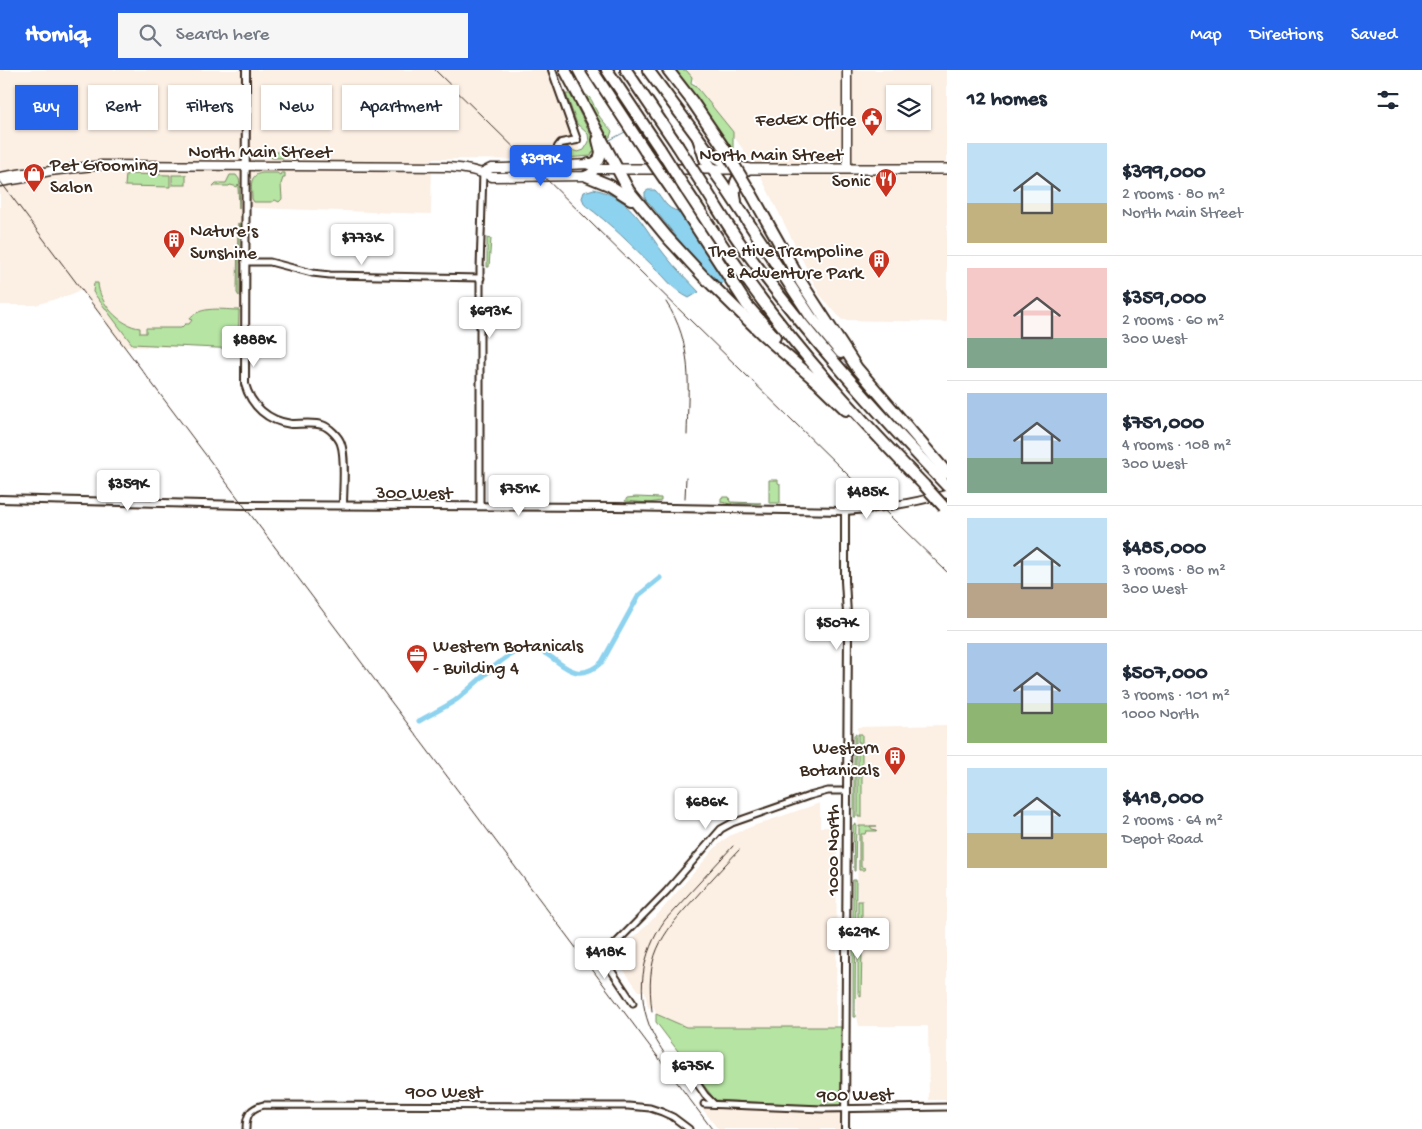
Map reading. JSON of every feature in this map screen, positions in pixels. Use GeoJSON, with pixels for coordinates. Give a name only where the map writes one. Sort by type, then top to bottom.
{"type":"FeatureCollection","features":[{"type":"Feature","properties":{"kind":"highway"},"geometry":{"type":"LineString","coordinates":[[565,70],[629,191],[667,237],[703,276],[763,335],[816,380]]}},
{"type":"Feature","properties":{"kind":"highway"},"geometry":{"type":"LineString","coordinates":[[592,70],[747,305],[770,333],[816,380],[843,407],[874,433]]}},
{"type":"Feature","properties":{"kind":"highway"},"geometry":{"type":"LineString","coordinates":[[607,70],[764,304],[874,433],[945,509]]}},
{"type":"Feature","properties":{"kind":"highway"},"geometry":{"type":"LineString","coordinates":[[626,70],[746,252],[789,308],[876,411],[945,480]]}},
{"type":"Feature","properties":{"kind":"highway"},"geometry":{"type":"LineString","coordinates":[[648,70],[698,138],[716,157],[730,165],[747,170]]}},
{"type":"Feature","properties":{"kind":"highway"},"geometry":{"type":"LineString","coordinates":[[668,70],[724,148],[801,282],[856,368],[945,480]]}},
{"type":"Feature","properties":{"kind":"highway"},"geometry":{"type":"LineString","coordinates":[[592,123],[601,146],[601,152],[599,160],[593,164],[590,170],[642,207]]}},
{"type":"Feature","properties":{"kind":"highway"},"geometry":{"type":"LineString","coordinates":[[698,138],[704,159],[811,317],[856,368]]}},
{"type":"Feature","properties":{"kind":"highway"},"geometry":{"type":"LineString","coordinates":[[738,207],[734,184],[738,176],[747,170]]}},
{"type":"Feature","properties":{"kind":"main road"},"geometry":{"type":"LineString","coordinates":[[847,70],[847,169]]}},
{"type":"Feature","properties":{"kind":"main road","name":"North Main Street"},"geometry":{"type":"LineString","coordinates":[[0,182],[25,178],[36,174],[102,165],[448,167],[483,172],[492,177],[617,169],[947,169]]}},
{"type":"Feature","properties":{"kind":"main road","name":"North Main Street"},"geometry":{"type":"LineString","coordinates":[[483,172],[492,168],[571,165],[590,170]]}},
{"type":"Feature","properties":{"kind":"main road","name":"North Main Street"},"geometry":{"type":"LineString","coordinates":[[0,176],[24,173],[36,174]]}},
{"type":"Feature","properties":{"kind":"street"},"geometry":{"type":"LineString","coordinates":[[246,70],[244,384],[256,407],[262,413],[289,424],[323,425],[334,434],[340,442],[343,451],[343,505]]}},
{"type":"Feature","properties":{"kind":"street"},"geometry":{"type":"LineString","coordinates":[[552,70],[577,140],[561,143],[557,154],[559,159],[571,165]]}},
{"type":"Feature","properties":{"kind":"street"},"geometry":{"type":"LineString","coordinates":[[480,506],[483,172]]}},
{"type":"Feature","properties":{"kind":"street"},"geometry":{"type":"LineString","coordinates":[[245,262],[270,262],[312,273],[330,275],[481,278]]}},
{"type":"Feature","properties":{"kind":"street","name":"300 West"},"geometry":{"type":"LineString","coordinates":[[0,499],[243,505],[845,511],[883,509],[911,504],[947,494]]}},
{"type":"Feature","properties":{"kind":"street","name":"1000 North"},"geometry":{"type":"LineString","coordinates":[[845,511],[845,581],[848,610],[846,1129]]}},
{"type":"Feature","properties":{"kind":"street"},"geometry":{"type":"LineString","coordinates":[[633,1003],[603,958],[603,949],[611,948],[666,892],[716,833],[732,823],[809,796],[828,791],[847,791]]}},
{"type":"Feature","properties":{"kind":"street"},"geometry":{"type":"LineString","coordinates":[[688,1070],[714,1104]]}},
{"type":"Feature","properties":{"kind":"street","name":"900 West"},"geometry":{"type":"LineString","coordinates":[[246,1129],[246,1120],[251,1110],[259,1106],[269,1105],[522,1104],[637,1106],[662,1112],[673,1117],[689,1129]]}},
{"type":"Feature","properties":{"kind":"street","name":"900 West"},"geometry":{"type":"LineString","coordinates":[[704,1104],[804,1109],[947,1107]]}},
{"type":"Feature","properties":{"kind":"shaded area"},"geometry":{"type":"Polygon","coordinates":[[[0,70],[548,70],[577,140],[582,160],[432,159],[431,214],[255,208],[243,204],[242,347],[124,347],[81,289],[72,294],[36,305],[0,305],[0,70]]]}},
{"type":"Feature","properties":{"kind":"shaded area"},"geometry":{"type":"Polygon","coordinates":[[[686,70],[947,70],[947,322],[842,320],[820,295],[757,169],[686,70]]]}},
{"type":"Feature","properties":{"kind":"shaded area"},"geometry":{"type":"Polygon","coordinates":[[[947,725],[947,1100],[929,1100],[928,1026],[859,1026],[857,1017],[858,727],[947,725]]]}},
{"type":"Feature","properties":{"kind":"shaded area"},"geometry":{"type":"Polygon","coordinates":[[[820,803],[820,827],[837,827],[836,1027],[686,1027],[656,1014],[654,1007],[648,1008],[645,991],[639,991],[614,957],[659,913],[716,847],[729,836],[820,803]]]}},
{"type":"Feature","properties":{"kind":"shaded area"},"geometry":{"type":"Polygon","coordinates":[[[701,1107],[843,1113],[843,1129],[718,1129],[701,1107]]]}},
{"type":"Feature","properties":{"kind":"green space"},"geometry":{"type":"Polygon","coordinates":[[[674,70],[686,70],[692,77],[691,83],[695,85],[733,132],[733,154],[710,119],[674,70]]]}},
{"type":"Feature","properties":{"kind":"green space"},"geometry":{"type":"Polygon","coordinates":[[[582,93],[590,98],[600,117],[612,131],[610,137],[606,138],[582,93]]]}},
{"type":"Feature","properties":{"kind":"green space"},"geometry":{"type":"Polygon","coordinates":[[[566,94],[570,94],[596,145],[597,149],[591,156],[566,158],[562,151],[564,145],[578,152],[584,150],[589,142],[588,134],[577,124],[566,94]]]}},
{"type":"Feature","properties":{"kind":"green space"},"geometry":{"type":"Polygon","coordinates":[[[287,147],[288,158],[272,158],[269,156],[268,149],[269,152],[287,152],[287,147]]]}},
{"type":"Feature","properties":{"kind":"green space"},"geometry":{"type":"Polygon","coordinates":[[[262,173],[277,173],[280,175],[285,173],[285,178],[283,178],[281,184],[282,199],[279,202],[275,200],[272,202],[254,202],[252,199],[251,186],[253,179],[262,173]]]}},
{"type":"Feature","properties":{"kind":"green space"},"geometry":{"type":"Polygon","coordinates":[[[126,174],[170,175],[170,187],[125,186],[126,174]]]}},
{"type":"Feature","properties":{"kind":"green space"},"geometry":{"type":"Polygon","coordinates":[[[172,175],[186,175],[186,185],[172,185],[172,175]]]}},
{"type":"Feature","properties":{"kind":"green space"},"geometry":{"type":"Polygon","coordinates":[[[230,175],[236,175],[239,179],[240,184],[237,185],[240,186],[239,208],[238,187],[230,185],[213,186],[216,183],[226,183],[230,175]]]}},
{"type":"Feature","properties":{"kind":"green space"},"geometry":{"type":"Polygon","coordinates":[[[238,223],[239,231],[239,296],[237,293],[238,223]]]}},
{"type":"Feature","properties":{"kind":"green space"},"geometry":{"type":"Polygon","coordinates":[[[239,223],[242,223],[241,297],[241,232],[239,223]]]}},
{"type":"Feature","properties":{"kind":"green space"},"geometry":{"type":"Polygon","coordinates":[[[487,238],[491,239],[489,267],[487,267],[487,238]]]}},
{"type":"Feature","properties":{"kind":"green space"},"geometry":{"type":"Polygon","coordinates":[[[94,283],[98,283],[99,291],[106,306],[125,323],[140,328],[140,333],[146,333],[146,328],[181,328],[185,324],[189,324],[192,320],[189,319],[194,315],[206,310],[239,310],[238,349],[132,344],[93,292],[94,283]]]}},
{"type":"Feature","properties":{"kind":"green space"},"geometry":{"type":"Polygon","coordinates":[[[769,480],[778,480],[780,484],[780,503],[769,503],[769,480]]]}},
{"type":"Feature","properties":{"kind":"green space"},"geometry":{"type":"Polygon","coordinates":[[[723,497],[729,497],[730,502],[761,503],[731,504],[721,502],[723,497]]]}},
{"type":"Feature","properties":{"kind":"green space"},"geometry":{"type":"Polygon","coordinates":[[[627,498],[661,498],[661,501],[649,503],[625,501],[627,498]]]}},
{"type":"Feature","properties":{"kind":"green space"},"geometry":{"type":"Polygon","coordinates":[[[856,734],[856,817],[854,817],[854,735],[856,734]]]}},
{"type":"Feature","properties":{"kind":"green space"},"geometry":{"type":"Polygon","coordinates":[[[858,734],[862,734],[862,817],[858,817],[858,745],[860,745],[860,742],[858,742],[858,734]]]}},
{"type":"Feature","properties":{"kind":"green space"},"geometry":{"type":"Polygon","coordinates":[[[856,824],[855,871],[854,871],[853,825],[856,824]]]}},
{"type":"Feature","properties":{"kind":"green space"},"geometry":{"type":"Polygon","coordinates":[[[859,826],[870,826],[872,829],[877,830],[866,831],[865,834],[861,834],[861,867],[865,868],[865,870],[859,870],[859,826]]]}},
{"type":"Feature","properties":{"kind":"green space"},"geometry":{"type":"Polygon","coordinates":[[[853,880],[856,880],[855,1017],[853,1017],[853,880]]]}},
{"type":"Feature","properties":{"kind":"green space"},"geometry":{"type":"Polygon","coordinates":[[[858,901],[862,901],[862,940],[858,940],[858,901]]]}},
{"type":"Feature","properties":{"kind":"green space"},"geometry":{"type":"Polygon","coordinates":[[[861,949],[861,996],[858,994],[858,950],[861,949]]]}},
{"type":"Feature","properties":{"kind":"green space"},"geometry":{"type":"Polygon","coordinates":[[[656,1014],[686,1027],[844,1027],[842,1107],[715,1100],[656,1022],[656,1014]]]}},
{"type":"Feature","properties":{"kind":"water"},"geometry":{"type":"Polygon","coordinates":[[[594,189],[607,193],[628,206],[669,260],[699,292],[689,298],[679,291],[621,235],[585,205],[582,198],[584,192],[594,189]]]}},
{"type":"Feature","properties":{"kind":"water"},"geometry":{"type":"Polygon","coordinates":[[[655,190],[668,206],[679,211],[724,282],[721,285],[695,260],[645,199],[645,192],[655,190]]]}},
{"type":"Feature","properties":{"kind":"waterway"},"geometry":{"type":"LineString","coordinates":[[608,141],[625,132]]}},
{"type":"Feature","properties":{"kind":"waterway"},"geometry":{"type":"LineString","coordinates":[[881,504],[890,498]]}},
{"type":"Feature","properties":{"kind":"waterway"},"geometry":{"type":"LineString","coordinates":[[868,504],[875,504]]}},
{"type":"Feature","properties":{"kind":"waterway"},"geometry":{"type":"LineString","coordinates":[[419,721],[456,700],[500,662],[519,650],[527,648],[537,650],[571,670],[580,672],[590,670],[602,662],[639,595],[660,578]]}},
{"type":"Feature","properties":{"kind":"railway"},"geometry":{"type":"LineString","coordinates":[[435,70],[947,572]]}},
{"type":"Feature","properties":{"kind":"railway"},"geometry":{"type":"LineString","coordinates":[[0,181],[712,1129]]}},
{"type":"Feature","properties":{"kind":"railway"},"geometry":{"type":"LineString","coordinates":[[666,302],[675,318],[685,350],[688,383],[687,435]]}},
{"type":"Feature","properties":{"kind":"railway"},"geometry":{"type":"LineString","coordinates":[[685,498],[686,478]]}},
{"type":"Feature","properties":{"kind":"railway"},"geometry":{"type":"LineString","coordinates":[[672,1065],[654,1036],[643,1003],[642,989],[646,960],[650,946],[665,920],[733,846]]}},
{"type":"Feature","properties":{"kind":"railway"},"geometry":{"type":"LineString","coordinates":[[652,1011],[651,976],[657,949],[672,925],[739,850]]}},
{"type":"Feature","properties":{"kind":"place","name":"FedEx Office"},"geometry":{"type":"Point","coordinates":[872,137]}},
{"type":"Feature","properties":{"kind":"place","name":"Pet Grooming Salon"},"geometry":{"type":"Point","coordinates":[34,193]}},
{"type":"Feature","properties":{"kind":"place","name":"Sonic"},"geometry":{"type":"Point","coordinates":[886,198]}},
{"type":"Feature","properties":{"kind":"place","name":"Nature's Sunshine"},"geometry":{"type":"Point","coordinates":[174,259]}},
{"type":"Feature","properties":{"kind":"place","name":"The Hive Trampoline & Adventure Park"},"geometry":{"type":"Point","coordinates":[879,279]}},
{"type":"Feature","properties":{"kind":"place","name":"Western Botanicals - Building 4"},"geometry":{"type":"Point","coordinates":[417,674]}},
{"type":"Feature","properties":{"kind":"place","name":"Western Botanicals"},"geometry":{"type":"Point","coordinates":[895,776]}}]}
